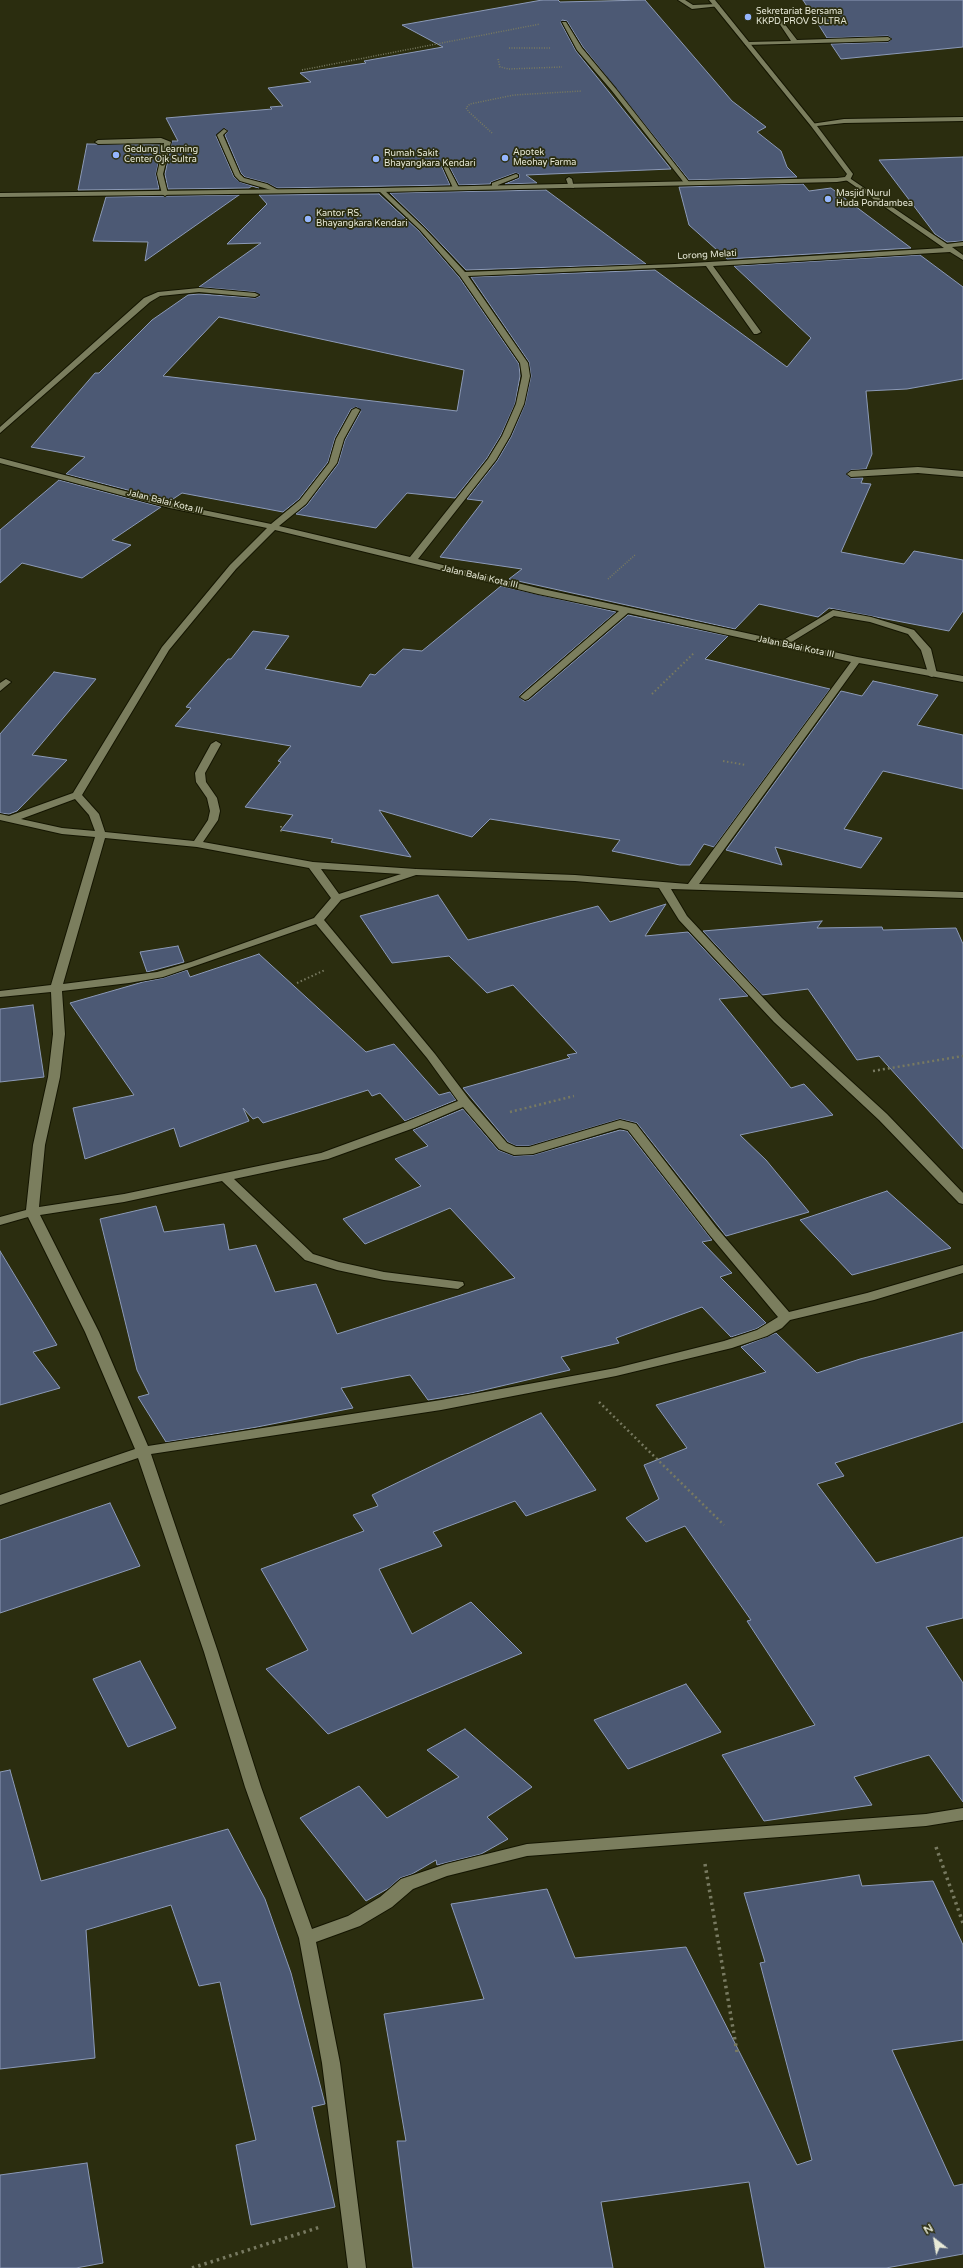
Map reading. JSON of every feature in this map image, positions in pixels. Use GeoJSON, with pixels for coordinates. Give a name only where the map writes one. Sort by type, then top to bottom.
{"type":"FeatureCollection","features":[{"type":"Feature","properties":{"kind":"street"},"geometry":{"type":"LineString","coordinates":[[681,0],[692,7],[717,6]]}},
{"type":"Feature","properties":{"kind":"street"},"geometry":{"type":"LineString","coordinates":[[712,0],[813,125],[850,174],[848,179]]}},
{"type":"Feature","properties":{"kind":"street"},"geometry":{"type":"LineString","coordinates":[[775,15],[794,42]]}},
{"type":"Feature","properties":{"kind":"street"},"geometry":{"type":"LineString","coordinates":[[564,23],[580,49],[687,183]]}},
{"type":"Feature","properties":{"kind":"street"},"geometry":{"type":"LineString","coordinates":[[747,44],[888,39]]}},
{"type":"Feature","properties":{"kind":"street"},"geometry":{"type":"LineString","coordinates":[[813,125],[844,121],[963,119]]}},
{"type":"Feature","properties":{"kind":"street"},"geometry":{"type":"LineString","coordinates":[[224,131],[220,135],[237,175],[242,180],[265,185],[276,191]]}},
{"type":"Feature","properties":{"kind":"street"},"geometry":{"type":"LineString","coordinates":[[98,142],[161,140],[168,142],[160,174],[165,194]]}},
{"type":"Feature","properties":{"kind":"street"},"geometry":{"type":"LineString","coordinates":[[444,165],[456,188]]}},
{"type":"Feature","properties":{"kind":"street"},"geometry":{"type":"LineString","coordinates":[[496,188],[494,184],[516,176]]}},
{"type":"Feature","properties":{"kind":"street"},"geometry":{"type":"LineString","coordinates":[[569,179],[572,187]]}},
{"type":"Feature","properties":{"kind":"street"},"geometry":{"type":"LineString","coordinates":[[0,195],[165,194],[572,187],[848,179],[963,258]]}},
{"type":"Feature","properties":{"kind":"street"},"geometry":{"type":"LineString","coordinates":[[381,190],[411,218],[463,274],[496,320],[524,363],[526,384],[506,436],[492,460],[412,561]]}},
{"type":"Feature","properties":{"kind":"street","name":"Lorong Melati"},"geometry":{"type":"LineString","coordinates":[[463,274],[708,264],[949,248],[963,244]]}},
{"type":"Feature","properties":{"kind":"street"},"geometry":{"type":"LineString","coordinates":[[708,264],[757,332]]}},
{"type":"Feature","properties":{"kind":"street"},"geometry":{"type":"LineString","coordinates":[[0,431],[147,300],[158,294],[199,290],[255,295]]}},
{"type":"Feature","properties":{"kind":"street"},"geometry":{"type":"LineString","coordinates":[[5,818],[77,795],[123,716],[165,649],[233,567],[273,527],[303,502],[334,463],[340,439],[356,410]]}},
{"type":"Feature","properties":{"kind":"street","name":"Jalan Balai Kota III"},"geometry":{"type":"LineString","coordinates":[[2,462],[173,506],[273,527],[412,561],[627,609],[717,631],[857,660],[963,679]]}},
{"type":"Feature","properties":{"kind":"street"},"geometry":{"type":"LineString","coordinates":[[851,474],[918,470],[963,474]]}},
{"type":"Feature","properties":{"kind":"street"},"geometry":{"type":"LineString","coordinates":[[525,697],[627,609]]}},
{"type":"Feature","properties":{"kind":"street"},"geometry":{"type":"LineString","coordinates":[[782,644],[833,613],[871,620],[911,632],[926,649],[932,674]]}},
{"type":"Feature","properties":{"kind":"street"},"geometry":{"type":"LineString","coordinates":[[691,887],[857,660]]}},
{"type":"Feature","properties":{"kind":"street"},"geometry":{"type":"LineString","coordinates":[[197,844],[213,820],[215,811],[212,798],[201,782],[200,774],[216,744]]}},
{"type":"Feature","properties":{"kind":"street"},"geometry":{"type":"LineString","coordinates":[[77,795],[94,814],[101,834],[56,988],[59,1034],[54,1077],[39,1145],[32,1212],[92,1332],[143,1451],[208,1645],[253,1787],[307,1938],[331,2063],[349,2218],[357,2268]]}},
{"type":"Feature","properties":{"kind":"street"},"geometry":{"type":"LineString","coordinates":[[5,818],[62,831],[197,844],[313,865],[416,872],[575,878],[691,887],[963,895]]}},
{"type":"Feature","properties":{"kind":"street"},"geometry":{"type":"LineString","coordinates":[[313,865],[337,898]]}},
{"type":"Feature","properties":{"kind":"street"},"geometry":{"type":"LineString","coordinates":[[0,994],[129,980],[159,975],[195,964],[318,920],[337,898],[416,872]]}},
{"type":"Feature","properties":{"kind":"street"},"geometry":{"type":"LineString","coordinates":[[664,885],[683,918],[778,1020],[883,1117],[963,1200]]}},
{"type":"Feature","properties":{"kind":"street"},"geometry":{"type":"LineString","coordinates":[[318,920],[431,1056],[465,1102],[503,1146],[514,1151],[529,1151],[620,1124],[632,1127],[712,1230],[786,1317]]}},
{"type":"Feature","properties":{"kind":"street"},"geometry":{"type":"LineString","coordinates":[[0,1221],[32,1212],[124,1198],[226,1178],[324,1156],[410,1125],[465,1102]]}},
{"type":"Feature","properties":{"kind":"street"},"geometry":{"type":"LineString","coordinates":[[226,1178],[309,1257],[337,1266],[384,1276],[458,1285]]}},
{"type":"Feature","properties":{"kind":"street"},"geometry":{"type":"LineString","coordinates":[[0,1500],[143,1451],[434,1406],[616,1372],[727,1345],[762,1333],[777,1325],[786,1317],[869,1297],[963,1269]]}},
{"type":"Feature","properties":{"kind":"street"},"geometry":{"type":"LineString","coordinates":[[307,1938],[354,1921],[386,1902],[407,1884],[446,1870],[527,1850],[926,1820],[963,1814]]}},
{"type":"Feature","properties":{"kind":"path"},"geometry":{"type":"LineString","coordinates":[[302,70],[508,29],[558,21],[564,23]]}},
{"type":"Feature","properties":{"kind":"path"},"geometry":{"type":"LineString","coordinates":[[509,48],[580,49]]}},
{"type":"Feature","properties":{"kind":"path"},"geometry":{"type":"LineString","coordinates":[[498,59],[500,67],[509,69],[595,66]]}},
{"type":"Feature","properties":{"kind":"path"},"geometry":{"type":"LineString","coordinates":[[492,133],[469,112],[466,108],[470,104],[514,94],[614,90]]}},
{"type":"Feature","properties":{"kind":"path"},"geometry":{"type":"LineString","coordinates":[[585,600],[635,554]]}},
{"type":"Feature","properties":{"kind":"path"},"geometry":{"type":"LineString","coordinates":[[652,694],[717,631]]}},
{"type":"Feature","properties":{"kind":"path"},"geometry":{"type":"LineString","coordinates":[[839,1076],[963,1056]]}},
{"type":"Feature","properties":{"kind":"path"},"geometry":{"type":"LineString","coordinates":[[480,1120],[574,1096]]}},
{"type":"Feature","properties":{"kind":"path"},"geometry":{"type":"LineString","coordinates":[[576,1379],[724,1525]]}},
{"type":"Feature","properties":{"kind":"path"},"geometry":{"type":"LineString","coordinates":[[926,1820],[963,1923]]}},
{"type":"Feature","properties":{"kind":"path"},"geometry":{"type":"LineString","coordinates":[[700,1836],[737,2052]]}},
{"type":"Feature","properties":{"kind":"path"},"geometry":{"type":"LineString","coordinates":[[192,2268],[349,2218]]}},
{"type":"Feature","properties":{"kind":"building"},"geometry":{"type":"Polygon","coordinates":[[[542,0],[558,0],[560,2],[645,0],[732,101],[766,127],[757,132],[781,151],[787,167],[797,177],[689,180],[583,47],[567,21],[562,20],[561,23],[576,51],[671,169],[526,175],[537,183],[505,184],[519,178],[519,174],[515,173],[491,182],[490,184],[459,185],[448,164],[442,163],[441,165],[450,185],[277,188],[267,183],[245,177],[241,173],[225,135],[228,131],[224,128],[216,136],[234,177],[240,182],[259,188],[252,186],[249,188],[168,189],[165,174],[172,141],[178,141],[166,118],[272,109],[270,107],[283,106],[268,88],[311,82],[300,73],[366,63],[364,61],[443,47],[402,25],[542,0]]]}},
{"type":"Feature","properties":{"kind":"building"},"geometry":{"type":"Polygon","coordinates":[[[803,0],[963,0],[963,47],[841,59],[831,44],[888,42],[892,39],[888,36],[827,38],[803,0]]]}},
{"type":"Feature","properties":{"kind":"building"},"geometry":{"type":"Polygon","coordinates":[[[87,144],[162,145],[156,174],[159,189],[78,190],[87,144]]]}},
{"type":"Feature","properties":{"kind":"building"},"geometry":{"type":"Polygon","coordinates":[[[963,157],[963,241],[947,242],[935,234],[879,160],[963,157]]]}},
{"type":"Feature","properties":{"kind":"building"},"geometry":{"type":"Polygon","coordinates":[[[803,184],[809,191],[831,188],[911,248],[727,259],[689,225],[679,187],[803,184]]]}},
{"type":"Feature","properties":{"kind":"building"},"geometry":{"type":"Polygon","coordinates":[[[546,190],[646,264],[466,270],[390,193],[546,190]]]}},
{"type":"Feature","properties":{"kind":"building"},"geometry":{"type":"Polygon","coordinates":[[[379,194],[419,231],[459,277],[519,364],[520,376],[515,404],[501,435],[487,458],[455,498],[407,493],[376,528],[296,514],[307,505],[338,464],[345,440],[361,411],[357,407],[351,409],[335,438],[328,462],[299,499],[283,512],[182,493],[170,501],[66,474],[85,457],[31,447],[95,373],[99,373],[152,320],[188,295],[199,294],[255,298],[260,296],[255,292],[199,287],[261,243],[227,244],[267,204],[259,195],[379,194]],[[219,317],[163,376],[457,411],[464,370],[219,317]]]}},
{"type":"Feature","properties":{"kind":"building"},"geometry":{"type":"Polygon","coordinates":[[[239,195],[145,261],[148,242],[93,241],[106,197],[239,195]]]}},
{"type":"Feature","properties":{"kind":"building"},"geometry":{"type":"Polygon","coordinates":[[[920,255],[963,287],[963,379],[907,389],[866,391],[872,454],[866,469],[851,470],[846,474],[851,478],[863,478],[861,483],[871,484],[841,552],[904,564],[914,551],[963,560],[963,611],[949,631],[829,608],[818,617],[759,604],[735,629],[509,579],[522,569],[440,557],[483,501],[467,499],[497,461],[511,437],[525,404],[531,376],[529,362],[471,277],[655,270],[787,367],[811,338],[734,266],[920,255]]]}},
{"type":"Feature","properties":{"kind":"building"},"geometry":{"type":"Polygon","coordinates":[[[59,480],[161,507],[112,540],[131,545],[82,578],[22,563],[0,583],[0,530],[59,480]]]}},
{"type":"Feature","properties":{"kind":"building"},"geometry":{"type":"Polygon","coordinates":[[[501,586],[616,612],[521,694],[519,697],[524,701],[529,700],[628,615],[728,636],[705,659],[830,689],[714,847],[704,844],[690,865],[680,865],[612,851],[620,840],[490,819],[472,837],[379,810],[411,857],[331,842],[333,839],[281,830],[293,815],[245,807],[281,762],[278,761],[291,746],[175,726],[191,708],[186,707],[228,659],[231,659],[253,631],[289,636],[265,669],[361,687],[370,674],[375,675],[403,649],[422,651],[501,586]]]}},
{"type":"Feature","properties":{"kind":"building"},"geometry":{"type":"Polygon","coordinates":[[[54,672],[96,679],[32,755],[67,760],[17,811],[9,814],[0,813],[0,734],[54,672]]]}},
{"type":"Feature","properties":{"kind":"building"},"geometry":{"type":"Polygon","coordinates":[[[873,681],[938,695],[917,725],[963,735],[963,789],[883,771],[844,829],[882,838],[861,868],[775,847],[782,865],[726,850],[841,691],[862,696],[873,681]]]}},
{"type":"Feature","properties":{"kind":"building"},"geometry":{"type":"Polygon","coordinates":[[[438,895],[468,940],[598,906],[610,922],[666,904],[645,936],[688,932],[748,996],[719,999],[791,1088],[804,1084],[833,1115],[740,1135],[766,1160],[809,1212],[726,1236],[637,1123],[620,1119],[529,1146],[516,1146],[508,1142],[463,1088],[570,1058],[567,1055],[577,1053],[513,985],[487,993],[449,956],[392,963],[360,916],[438,895]]]}},
{"type":"Feature","properties":{"kind":"building"},"geometry":{"type":"Polygon","coordinates":[[[822,921],[817,928],[882,927],[883,930],[956,928],[963,944],[963,1149],[879,1056],[857,1060],[808,989],[762,995],[703,931],[822,921]]]}},
{"type":"Feature","properties":{"kind":"building"},"geometry":{"type":"Polygon","coordinates":[[[178,946],[184,962],[147,972],[140,952],[178,946]]]}},
{"type":"Feature","properties":{"kind":"building"},"geometry":{"type":"Polygon","coordinates":[[[259,954],[366,1052],[394,1044],[439,1095],[450,1092],[456,1100],[405,1121],[380,1093],[372,1096],[368,1090],[263,1123],[258,1117],[253,1119],[243,1108],[249,1121],[180,1147],[174,1128],[85,1159],[73,1108],[134,1095],[70,1003],[187,970],[190,977],[259,954]]]}},
{"type":"Feature","properties":{"kind":"building"},"geometry":{"type":"Polygon","coordinates":[[[33,1005],[44,1077],[0,1082],[0,1009],[33,1005]]]}},
{"type":"Feature","properties":{"kind":"building"},"geometry":{"type":"Polygon","coordinates":[[[463,1109],[498,1150],[514,1156],[533,1155],[620,1130],[627,1131],[712,1240],[702,1242],[732,1273],[720,1277],[766,1323],[756,1329],[731,1337],[702,1307],[616,1338],[619,1343],[561,1357],[570,1370],[471,1393],[428,1400],[410,1375],[341,1388],[353,1408],[257,1427],[166,1442],[138,1397],[149,1394],[137,1370],[100,1219],[156,1206],[164,1232],[224,1224],[229,1250],[256,1245],[275,1292],[316,1284],[337,1334],[515,1278],[450,1208],[365,1244],[343,1219],[421,1186],[395,1159],[428,1146],[413,1130],[463,1109]]]}},
{"type":"Feature","properties":{"kind":"building"},"geometry":{"type":"Polygon","coordinates":[[[887,1191],[951,1248],[852,1275],[800,1220],[887,1191]]]}},
{"type":"Feature","properties":{"kind":"building"},"geometry":{"type":"Polygon","coordinates":[[[0,1251],[57,1345],[33,1352],[60,1388],[0,1405],[0,1251]]]}},
{"type":"Feature","properties":{"kind":"building"},"geometry":{"type":"Polygon","coordinates":[[[963,1332],[963,1422],[835,1463],[844,1476],[817,1484],[876,1563],[963,1537],[963,1618],[926,1627],[963,1683],[963,1802],[929,1755],[854,1777],[872,1805],[764,1821],[722,1755],[815,1725],[747,1621],[751,1620],[685,1526],[646,1542],[626,1518],[659,1499],[644,1465],[687,1448],[656,1405],[766,1372],[741,1347],[776,1333],[817,1373],[860,1359],[963,1332]]]}},
{"type":"Feature","properties":{"kind":"building"},"geometry":{"type":"Polygon","coordinates":[[[541,1413],[596,1490],[526,1516],[515,1501],[433,1532],[442,1546],[379,1569],[412,1634],[471,1602],[522,1653],[328,1734],[266,1669],[308,1650],[261,1569],[364,1531],[353,1515],[378,1506],[372,1495],[541,1413]]]}},
{"type":"Feature","properties":{"kind":"building"},"geometry":{"type":"Polygon","coordinates":[[[110,1503],[140,1566],[0,1613],[0,1540],[110,1503]]]}},
{"type":"Feature","properties":{"kind":"building"},"geometry":{"type":"Polygon","coordinates":[[[140,1661],[176,1728],[128,1747],[93,1679],[140,1661]]]}},
{"type":"Feature","properties":{"kind":"building"},"geometry":{"type":"Polygon","coordinates":[[[686,1684],[721,1732],[628,1769],[594,1720],[686,1684]]]}},
{"type":"Feature","properties":{"kind":"building"},"geometry":{"type":"Polygon","coordinates":[[[465,1729],[532,1787],[487,1817],[508,1839],[481,1854],[437,1865],[436,1860],[412,1874],[400,1878],[389,1888],[366,1901],[300,1818],[359,1786],[387,1818],[459,1777],[427,1750],[465,1729]]]}},
{"type":"Feature","properties":{"kind":"building"},"geometry":{"type":"Polygon","coordinates":[[[10,1770],[41,1881],[228,1829],[265,1899],[291,1973],[325,2104],[312,2107],[335,2207],[251,2225],[236,2145],[256,2140],[220,1982],[199,1986],[171,1905],[86,1930],[95,2058],[0,2069],[0,1772],[10,1770]]]}},
{"type":"Feature","properties":{"kind":"building"},"geometry":{"type":"Polygon","coordinates":[[[859,1875],[862,1886],[933,1881],[963,1945],[963,2040],[892,2050],[954,2186],[963,2184],[963,2254],[886,2268],[765,2268],[749,2182],[601,2202],[613,2268],[413,2268],[397,2141],[406,2141],[384,2014],[484,1999],[451,1904],[547,1889],[575,1958],[686,1947],[797,2165],[812,2160],[760,1963],[765,1962],[744,1893],[859,1875]]]}},
{"type":"Feature","properties":{"kind":"building"},"geometry":{"type":"Polygon","coordinates":[[[87,2163],[103,2263],[76,2268],[0,2268],[0,2175],[87,2163]]]}},
{"type":"Feature","properties":{"kind":"place","name":"Sekretariat Bersama KKPD PROV SULTRA"},"geometry":{"type":"Point","coordinates":[748,17]}},
{"type":"Feature","properties":{"kind":"place","name":"Gedung Learning Center Ojk Sultra"},"geometry":{"type":"Point","coordinates":[116,155]}},
{"type":"Feature","properties":{"kind":"place","name":"Apotek Meohay Farma"},"geometry":{"type":"Point","coordinates":[505,158]}},
{"type":"Feature","properties":{"kind":"place","name":"Rumah Sakit Bhayangkara Kendari"},"geometry":{"type":"Point","coordinates":[376,159]}},
{"type":"Feature","properties":{"kind":"place","name":"Masjid Nurul Huda Pondambea"},"geometry":{"type":"Point","coordinates":[828,199]}},
{"type":"Feature","properties":{"kind":"place","name":"Kantor RS. Bhayangkara Kendari"},"geometry":{"type":"Point","coordinates":[308,219]}}]}
